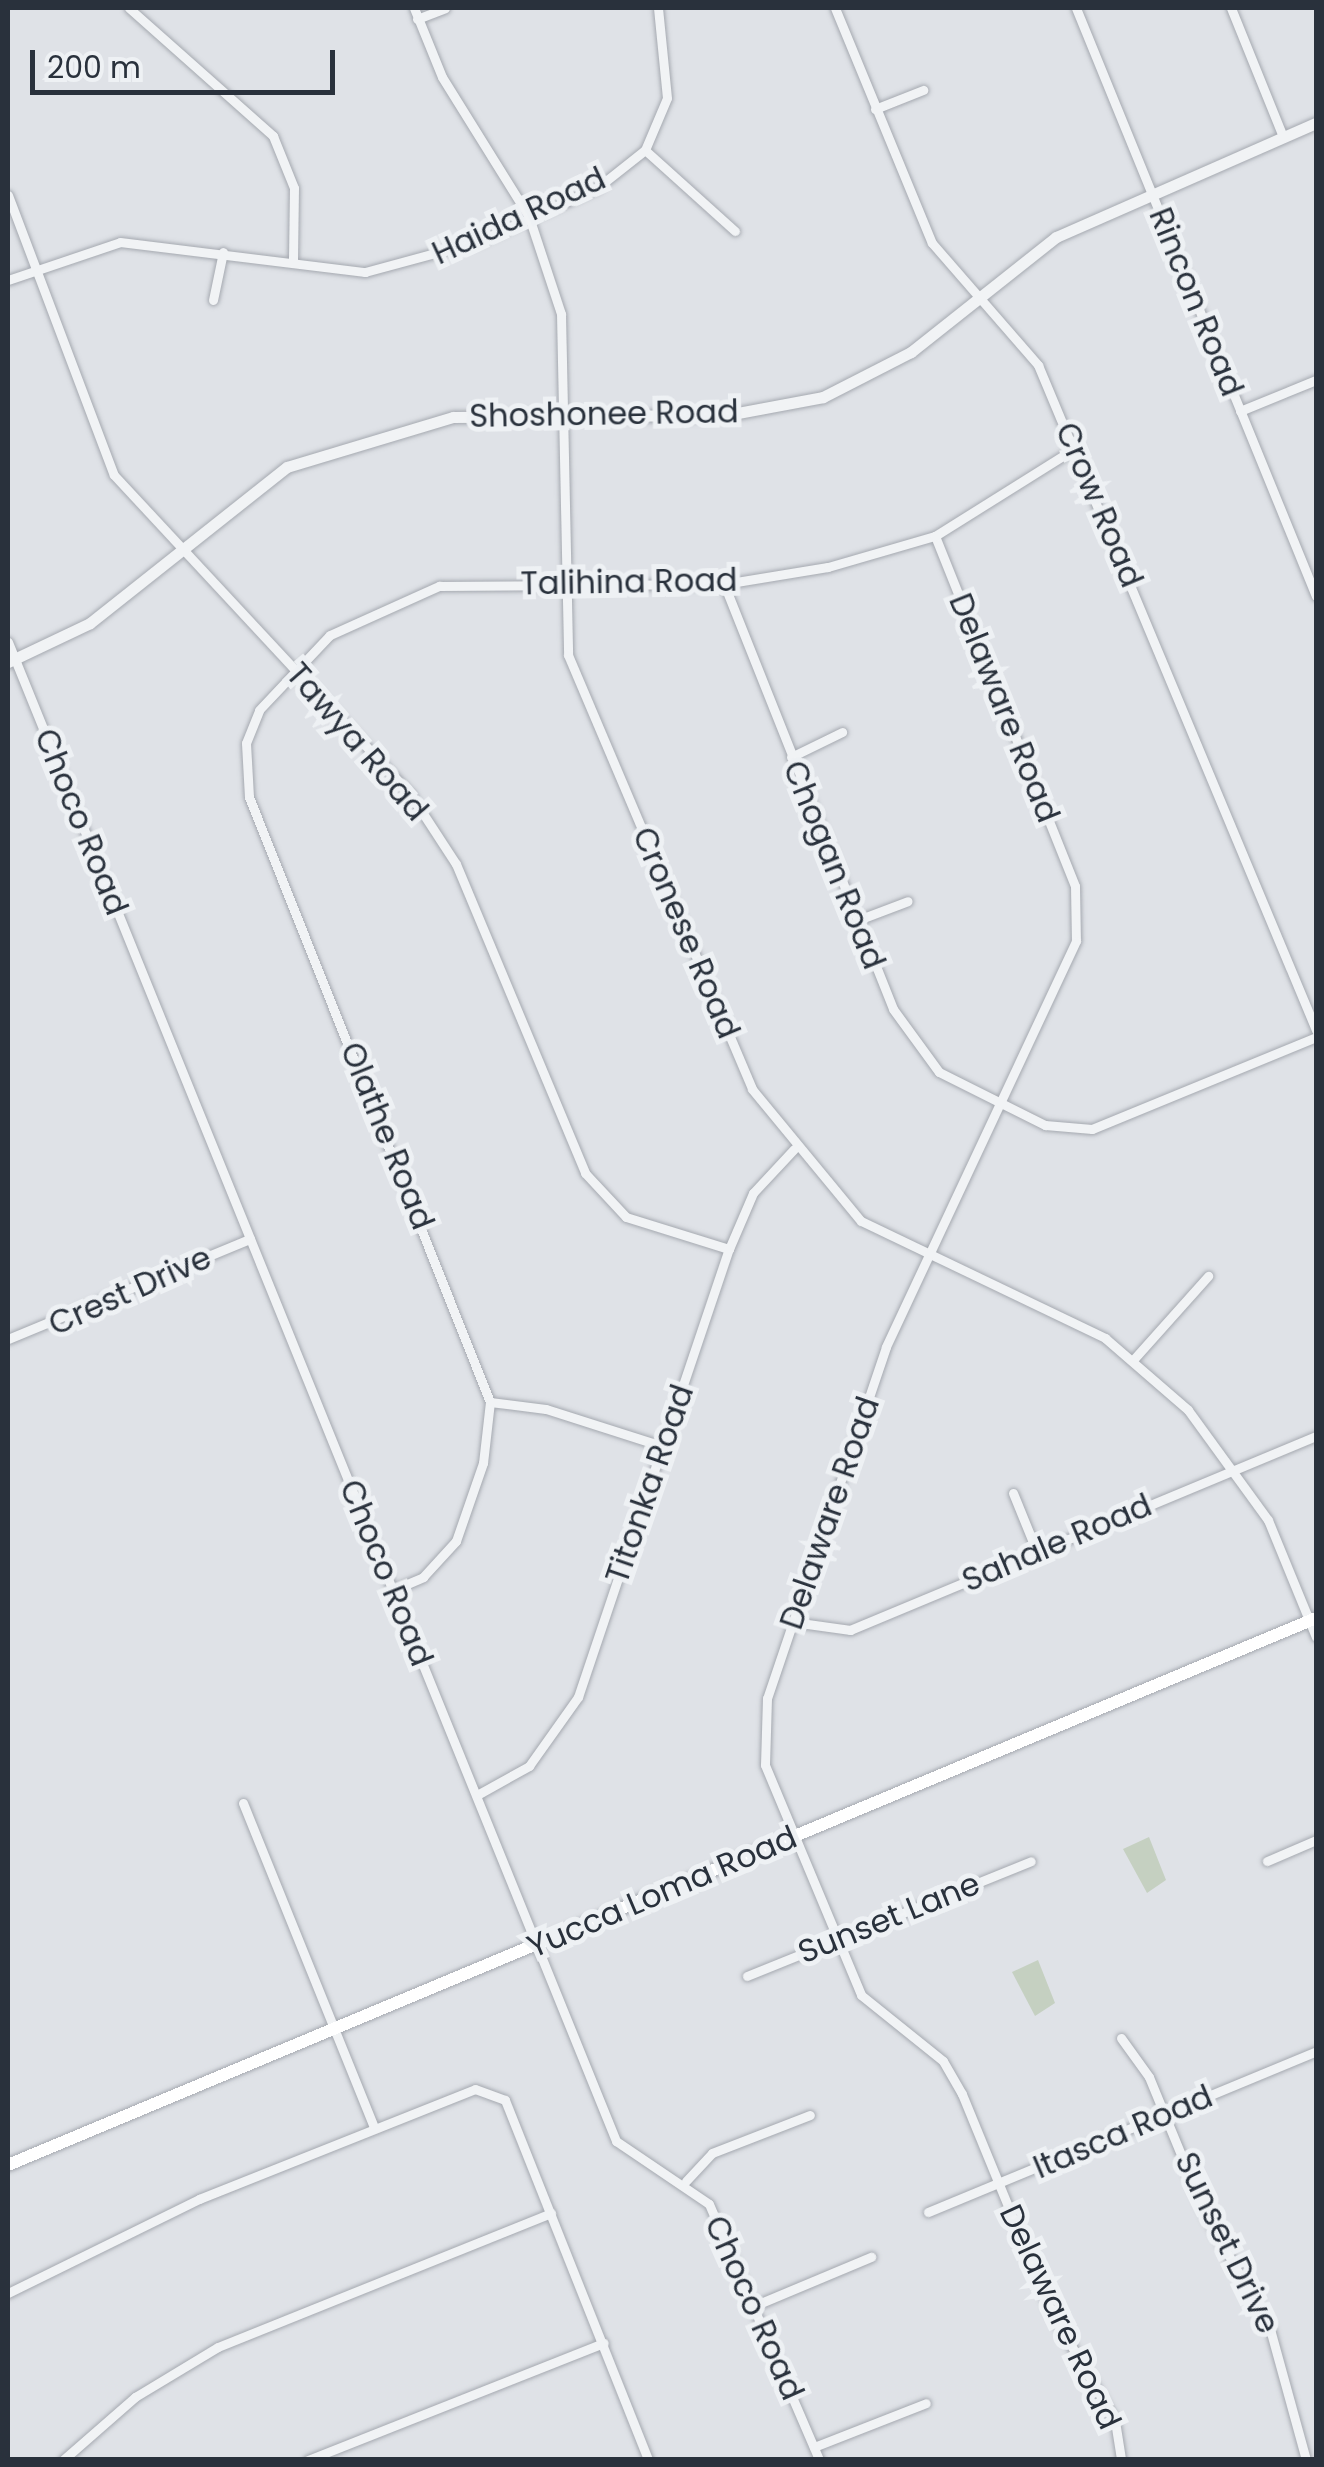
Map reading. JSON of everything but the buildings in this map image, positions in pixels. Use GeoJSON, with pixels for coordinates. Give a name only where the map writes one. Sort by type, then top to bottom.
{"type":"FeatureCollection","features":[{"type":"Feature","properties":{"kind":"main road","name":"Yucca Loma Road"},"geometry":{"type":"LineString","coordinates":[[8,2165],[1313,1620]]}},
{"type":"Feature","properties":{"kind":"street"},"geometry":{"type":"LineString","coordinates":[[129,8],[273,136],[294,188],[293,262]]}},
{"type":"Feature","properties":{"kind":"street"},"geometry":{"type":"LineString","coordinates":[[415,13],[444,8]]}},
{"type":"Feature","properties":{"kind":"street","name":"Haida Road"},"geometry":{"type":"LineString","coordinates":[[8,280],[120,242],[365,272],[422,261],[529,217],[597,188],[645,150],[667,98],[658,8]]}},
{"type":"Feature","properties":{"kind":"street","name":"Crow Road"},"geometry":{"type":"LineString","coordinates":[[836,8],[932,243],[1038,365],[1076,446],[1316,1034]]}},
{"type":"Feature","properties":{"kind":"street","name":"Rincon Road"},"geometry":{"type":"LineString","coordinates":[[1076,8],[1316,596]]}},
{"type":"Feature","properties":{"kind":"street"},"geometry":{"type":"LineString","coordinates":[[1232,8],[1283,137]]}},
{"type":"Feature","properties":{"kind":"street","name":"Cronese Road"},"geometry":{"type":"LineString","coordinates":[[415,13],[529,217],[561,314],[560,583],[568,655],[752,1089],[794,1149],[861,1221],[924,1258],[1034,1300],[1133,1360],[1235,1468],[1313,1620],[1316,1637]]}},
{"type":"Feature","properties":{"kind":"street"},"geometry":{"type":"LineString","coordinates":[[876,109],[923,90]]}},
{"type":"Feature","properties":{"kind":"street","name":"Shoshonee Road"},"geometry":{"type":"LineString","coordinates":[[11,660],[90,624],[178,550],[287,467],[348,443],[452,417],[727,415],[823,398],[911,352],[1056,237],[1152,190],[1316,123]]}},
{"type":"Feature","properties":{"kind":"street"},"geometry":{"type":"LineString","coordinates":[[645,150],[735,232]]}},
{"type":"Feature","properties":{"kind":"street","name":"Tawya Road"},"geometry":{"type":"LineString","coordinates":[[8,196],[114,474],[178,550],[293,666],[411,794],[456,864],[585,1173],[626,1217],[729,1249]]}},
{"type":"Feature","properties":{"kind":"street"},"geometry":{"type":"LineString","coordinates":[[213,300],[223,252]]}},
{"type":"Feature","properties":{"kind":"street"},"geometry":{"type":"LineString","coordinates":[[1240,411],[1316,380]]}},
{"type":"Feature","properties":{"kind":"street","name":"Talihina Road"},"geometry":{"type":"LineString","coordinates":[[293,666],[366,612],[440,586],[724,584],[935,536],[1076,446]]}},
{"type":"Feature","properties":{"kind":"street","name":"Delaware Road"},"geometry":{"type":"LineString","coordinates":[[935,536],[1075,886],[1076,941],[924,1258],[767,1698],[764,1765],[834,1941],[861,1995],[943,2061],[1050,2309],[1115,2421],[1121,2460]]}},
{"type":"Feature","properties":{"kind":"street","name":"Chogan Road"},"geometry":{"type":"LineString","coordinates":[[724,584],[893,1010],[938,1072],[998,1107],[1092,1129],[1316,1034]]}},
{"type":"Feature","properties":{"kind":"street","name":"Choco Road"},"geometry":{"type":"LineString","coordinates":[[8,642],[11,660],[616,2141],[686,2182],[721,2225],[819,2460]]}},
{"type":"Feature","properties":{"kind":"street","name":"Olathe Road"},"geometry":{"type":"LineString","coordinates":[[293,666],[250,728],[249,798],[490,1402],[483,1463],[456,1542],[423,1577],[392,1590]]}},
{"type":"Feature","properties":{"kind":"street"},"geometry":{"type":"LineString","coordinates":[[791,758],[842,732]]}},
{"type":"Feature","properties":{"kind":"street"},"geometry":{"type":"LineString","coordinates":[[858,920],[908,901]]}},
{"type":"Feature","properties":{"kind":"street","name":"Titonka Road"},"geometry":{"type":"LineString","coordinates":[[477,1794],[529,1766],[578,1698],[729,1249],[753,1194],[794,1149]]}},
{"type":"Feature","properties":{"kind":"street","name":"Crest Drive"},"geometry":{"type":"LineString","coordinates":[[8,1339],[250,1239]]}},
{"type":"Feature","properties":{"kind":"street"},"geometry":{"type":"LineString","coordinates":[[1133,1360],[1208,1276]]}},
{"type":"Feature","properties":{"kind":"street"},"geometry":{"type":"LineString","coordinates":[[490,1402],[546,1408],[662,1446]]}},
{"type":"Feature","properties":{"kind":"street","name":"Sahale Road"},"geometry":{"type":"LineString","coordinates":[[793,1622],[850,1630],[1316,1436]]}},
{"type":"Feature","properties":{"kind":"street"},"geometry":{"type":"LineString","coordinates":[[1013,1493],[1037,1552]]}},
{"type":"Feature","properties":{"kind":"street"},"geometry":{"type":"LineString","coordinates":[[242,1803],[374,2128]]}},
{"type":"Feature","properties":{"kind":"street"},"geometry":{"type":"LineString","coordinates":[[1266,1861],[1316,1840]]}},
{"type":"Feature","properties":{"kind":"street","name":"Sunset Lane"},"geometry":{"type":"LineString","coordinates":[[747,1976],[1031,1861]]}},
{"type":"Feature","properties":{"kind":"street","name":"Sunset Drive"},"geometry":{"type":"LineString","coordinates":[[1121,2038],[1167,2114],[1206,2215],[1270,2328],[1306,2460]]}},
{"type":"Feature","properties":{"kind":"street","name":"Itasca Road"},"geometry":{"type":"LineString","coordinates":[[928,2212],[1316,2051]]}},
{"type":"Feature","properties":{"kind":"street"},"geometry":{"type":"LineString","coordinates":[[8,2294],[199,2199],[476,2089],[504,2100],[648,2460]]}},
{"type":"Feature","properties":{"kind":"street"},"geometry":{"type":"LineString","coordinates":[[686,2182],[712,2153],[810,2114]]}},
{"type":"Feature","properties":{"kind":"street"},"geometry":{"type":"LineString","coordinates":[[66,2459],[135,2397],[218,2348],[550,2213]]}},
{"type":"Feature","properties":{"kind":"street"},"geometry":{"type":"LineString","coordinates":[[756,2305],[871,2258]]}},
{"type":"Feature","properties":{"kind":"street"},"geometry":{"type":"LineString","coordinates":[[308,2460],[604,2343]]}},
{"type":"Feature","properties":{"kind":"street"},"geometry":{"type":"LineString","coordinates":[[814,2447],[926,2402]]}},
{"type":"Feature","properties":{"kind":"green space"},"geometry":{"type":"Polygon","coordinates":[[[1149,1837],[1166,1880],[1147,1893],[1123,1849],[1149,1837]]]}},
{"type":"Feature","properties":{"kind":"green space"},"geometry":{"type":"Polygon","coordinates":[[[1038,1960],[1055,2003],[1035,2016],[1012,1972],[1038,1960]]]}}]}
